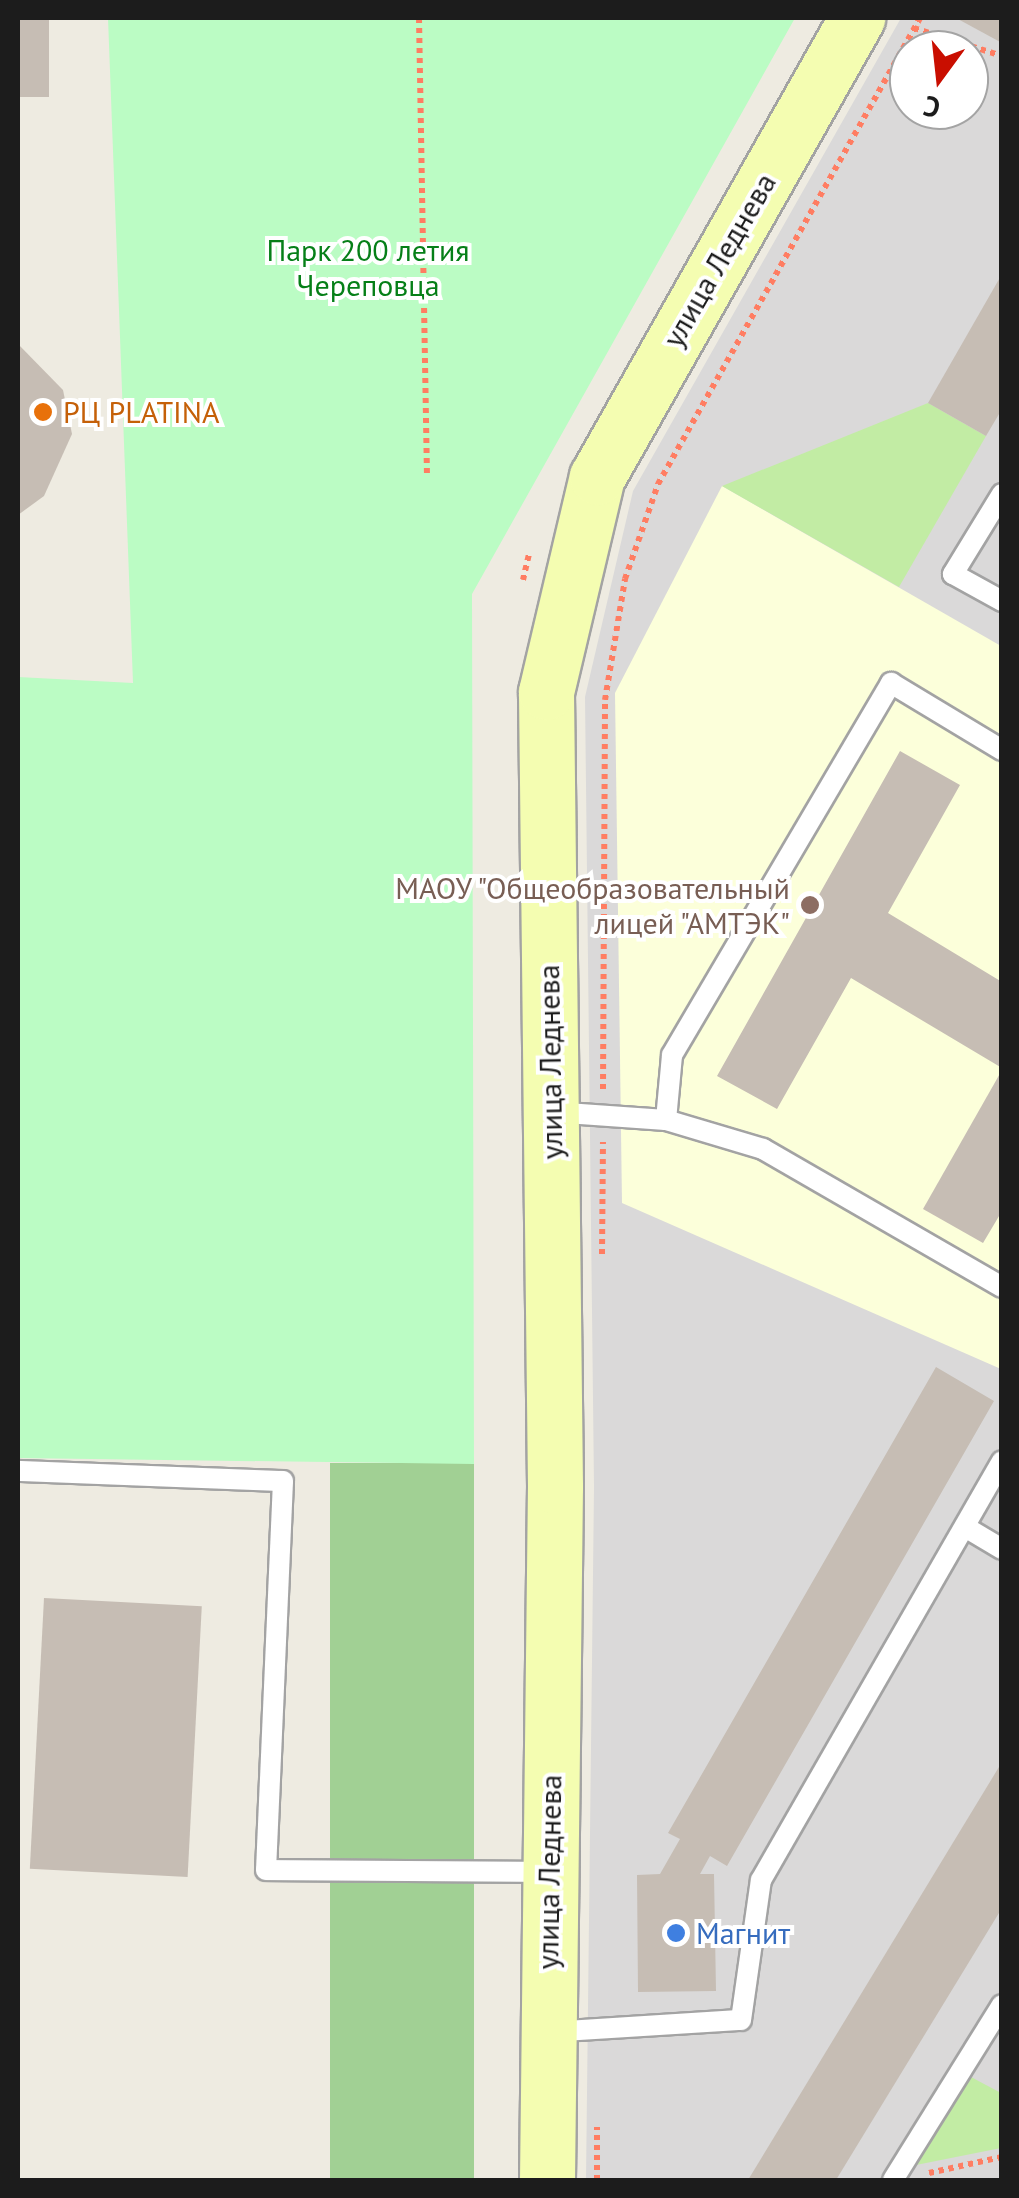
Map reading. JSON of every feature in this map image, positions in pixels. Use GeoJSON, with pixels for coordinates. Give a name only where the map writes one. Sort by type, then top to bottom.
{"type":"FeatureCollection","features":[{"type":"Feature","properties":{"kind":"street","name":"улица Леднева"},"geometry":{"type":"LineString","coordinates":[[547,2180],[550,1872],[576,1114],[546,692],[596,477],[856,18]]}},
{"type":"Feature","properties":{"kind":"lane"},"geometry":{"type":"LineString","coordinates":[[1002,494],[953,574],[1002,601]]}},
{"type":"Feature","properties":{"kind":"lane"},"geometry":{"type":"LineString","coordinates":[[666,1120],[672,1055],[891,683],[1002,750]]}},
{"type":"Feature","properties":{"kind":"lane"},"geometry":{"type":"LineString","coordinates":[[576,1114],[666,1120],[763,1150],[1002,1287]]}},
{"type":"Feature","properties":{"kind":"lane"},"geometry":{"type":"LineString","coordinates":[[546,2032],[742,2020],[761,1880],[1002,1461]]}},
{"type":"Feature","properties":{"kind":"lane"},"geometry":{"type":"LineString","coordinates":[[18,1472],[283,1481],[266,1870],[550,1872]]}},
{"type":"Feature","properties":{"kind":"lane"},"geometry":{"type":"LineString","coordinates":[[965,1528],[1002,1549]]}},
{"type":"Feature","properties":{"kind":"lane"},"geometry":{"type":"LineString","coordinates":[[894,2180],[1002,2006]]}},
{"type":"Feature","properties":{"kind":"path"},"geometry":{"type":"LineString","coordinates":[[419,18],[428,477]]}},
{"type":"Feature","properties":{"kind":"path"},"geometry":{"type":"LineString","coordinates":[[602,1274],[576,1114],[606,700],[625,579],[658,484],[920,18]]}},
{"type":"Feature","properties":{"kind":"path"},"geometry":{"type":"LineString","coordinates":[[914,28],[1002,56]]}},
{"type":"Feature","properties":{"kind":"path"},"geometry":{"type":"LineString","coordinates":[[894,2180],[1002,2157]]}},
{"type":"Feature","properties":{"kind":"shaded area"},"geometry":{"type":"Polygon","coordinates":[[[901,18],[1001,18],[1001,2180],[586,2180],[594,1487],[585,697],[633,491],[889,39],[889,130],[989,130],[989,30],[894,30],[901,18]]]}},
{"type":"Feature","properties":{"kind":"shaded area","name":"МАОУ \"Общеобразовательный лицей \"АМТЭК\""},"geometry":{"type":"Polygon","coordinates":[[[722,486],[1001,646],[1001,1369],[622,1203],[615,693],[722,486]]]}},
{"type":"Feature","properties":{"kind":"green space","name":"Парк 200 летия Череповца"},"geometry":{"type":"Polygon","coordinates":[[[108,18],[795,18],[472,594],[474,1464],[18,1458],[18,677],[133,683],[108,18]]]}},
{"type":"Feature","properties":{"kind":"green space"},"geometry":{"type":"Polygon","coordinates":[[[928,403],[986,436],[899,587],[722,486],[928,403]]]}},
{"type":"Feature","properties":{"kind":"green space"},"geometry":{"type":"Polygon","coordinates":[[[330,1463],[474,1463],[474,2180],[330,2180],[330,1463]]]}},
{"type":"Feature","properties":{"kind":"green space"},"geometry":{"type":"Polygon","coordinates":[[[971,2077],[1001,2093],[1001,2148],[916,2165],[971,2077]]]}},
{"type":"Feature","properties":{"kind":"building"},"geometry":{"type":"Polygon","coordinates":[[[18,18],[49,18],[49,97],[18,97],[18,18]]]}},
{"type":"Feature","properties":{"kind":"building"},"geometry":{"type":"Polygon","coordinates":[[[956,18],[1002,18],[1002,43],[989,36],[989,30],[978,30],[956,18]]]}},
{"type":"Feature","properties":{"kind":"building"},"geometry":{"type":"Polygon","coordinates":[[[1002,274],[1002,409],[986,436],[928,403],[1002,274]]]}},
{"type":"Feature","properties":{"kind":"building","name":"РЦ PLATINA"},"geometry":{"type":"Polygon","coordinates":[[[18,344],[63,390],[72,434],[44,496],[18,515],[18,344]]]}},
{"type":"Feature","properties":{"kind":"building"},"geometry":{"type":"Polygon","coordinates":[[[900,751],[960,785],[888,913],[1002,982],[1002,1068],[851,978],[777,1109],[717,1076],[900,751]]]}},
{"type":"Feature","properties":{"kind":"building"},"geometry":{"type":"Polygon","coordinates":[[[1002,1070],[1002,1211],[983,1243],[923,1209],[1002,1070]]]}},
{"type":"Feature","properties":{"kind":"building"},"geometry":{"type":"Polygon","coordinates":[[[936,1367],[994,1401],[727,1866],[710,1856],[700,1874],[714,1874],[716,1991],[638,1992],[637,1875],[660,1874],[680,1839],[668,1833],[936,1367]]]}},
{"type":"Feature","properties":{"kind":"building"},"geometry":{"type":"Polygon","coordinates":[[[44,1598],[202,1606],[188,1877],[30,1869],[44,1598]]]}},
{"type":"Feature","properties":{"kind":"building"},"geometry":{"type":"Polygon","coordinates":[[[1002,1762],[1002,1908],[836,2180],[748,2180],[1002,1762]]]}},
{"type":"Feature","properties":{"kind":"place","name":"РЦ PLATINA"},"geometry":{"type":"Point","coordinates":[43,412]}},
{"type":"Feature","properties":{"kind":"place","name":"МАОУ \"Общеобразовательный лицей \"АМТЭК\""},"geometry":{"type":"Point","coordinates":[810,905]}},
{"type":"Feature","properties":{"kind":"place","name":"Магнит"},"geometry":{"type":"Point","coordinates":[676,1933]}}]}
